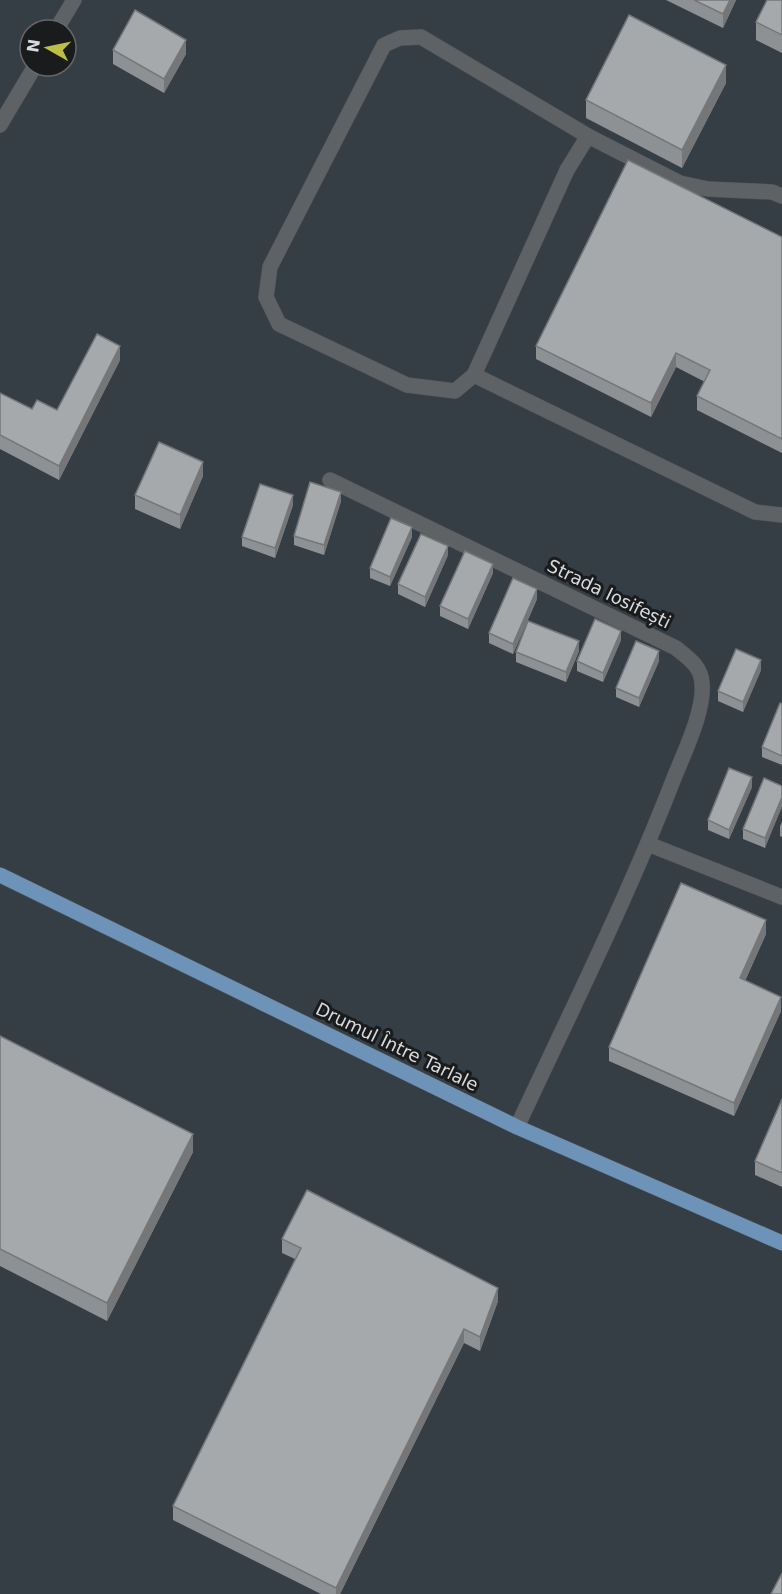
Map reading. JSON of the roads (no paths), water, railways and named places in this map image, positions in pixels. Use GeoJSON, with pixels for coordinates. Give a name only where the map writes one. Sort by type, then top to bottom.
{"type":"FeatureCollection","features":[{"type":"Feature","properties":{"kind":"main road","name":"Drumul Între Tarlale"},"geometry":{"type":"LineString","coordinates":[[0,875],[517,1127],[782,1243]]}},
{"type":"Feature","properties":{"kind":"street"},"geometry":{"type":"LineString","coordinates":[[63,18],[74,0]]}},
{"type":"Feature","properties":{"kind":"street"},"geometry":{"type":"LineString","coordinates":[[588,136],[567,170],[474,375],[455,391],[407,385],[279,324],[266,297],[270,267],[384,45],[400,38],[422,37],[588,136],[681,183],[708,189],[772,192],[782,196]]}},
{"type":"Feature","properties":{"kind":"street"},"geometry":{"type":"LineString","coordinates":[[0,125],[28,78]]}},
{"type":"Feature","properties":{"kind":"street"},"geometry":{"type":"LineString","coordinates":[[474,375],[755,512],[782,515]]}},
{"type":"Feature","properties":{"kind":"street","name":"Strada Iosifești"},"geometry":{"type":"LineString","coordinates":[[330,480],[676,648],[699,669],[703,684],[698,711],[648,844],[517,1127]]}},
{"type":"Feature","properties":{"kind":"street"},"geometry":{"type":"LineString","coordinates":[[648,844],[782,897]]}}]}
